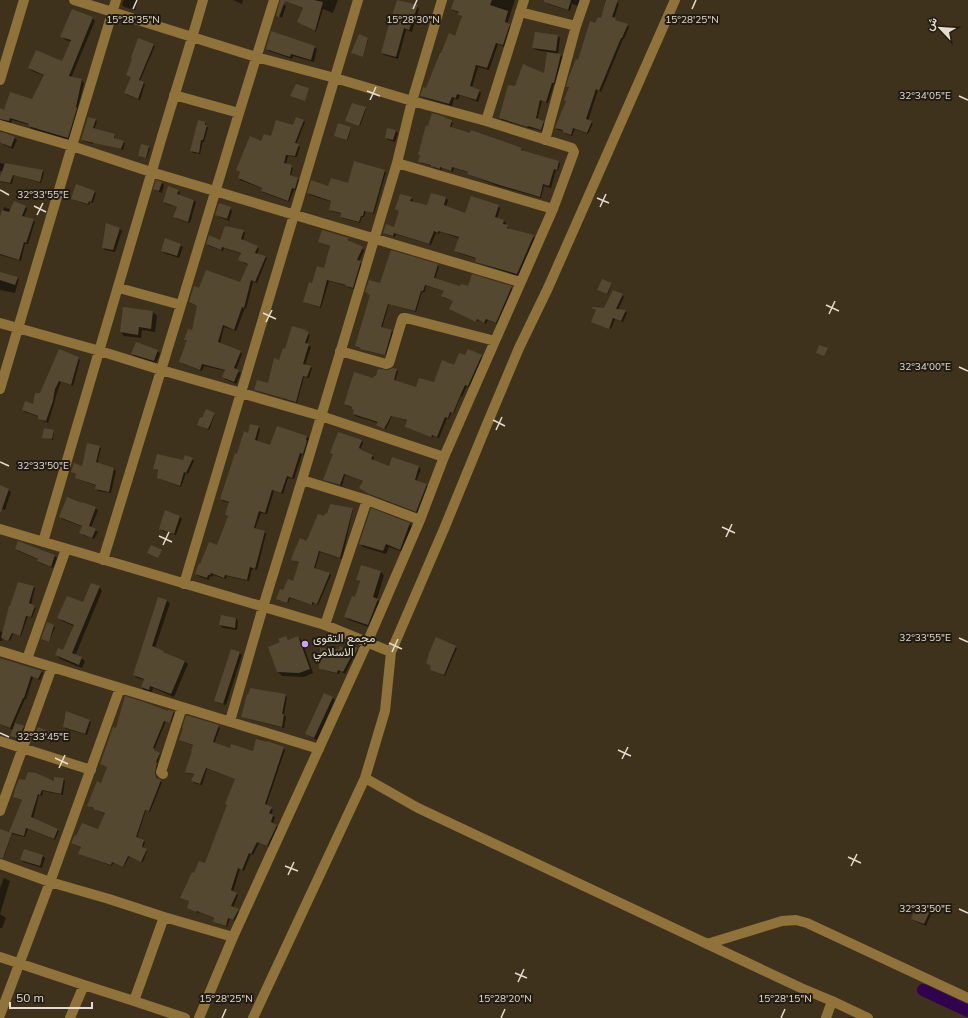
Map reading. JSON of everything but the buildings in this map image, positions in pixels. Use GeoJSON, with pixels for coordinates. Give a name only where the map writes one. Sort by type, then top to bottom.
{"type":"FeatureCollection","features":[{"type":"Feature","properties":{"kind":"street"},"geometry":{"type":"LineString","coordinates":[[0,80],[24,0]]}},
{"type":"Feature","properties":{"kind":"street"},"geometry":{"type":"LineString","coordinates":[[74,0],[192,38],[486,121],[572,148],[574,150],[553,209],[444,457],[420,520],[367,643],[233,938],[199,1018]]}},
{"type":"Feature","properties":{"kind":"street"},"geometry":{"type":"LineString","coordinates":[[0,389],[116,0]]}},
{"type":"Feature","properties":{"kind":"street"},"geometry":{"type":"LineString","coordinates":[[43,542],[203,0]]}},
{"type":"Feature","properties":{"kind":"street"},"geometry":{"type":"LineString","coordinates":[[103,560],[238,113],[274,0]]}},
{"type":"Feature","properties":{"kind":"street"},"geometry":{"type":"LineString","coordinates":[[184,584],[358,0]]}},
{"type":"Feature","properties":{"kind":"street"},"geometry":{"type":"LineString","coordinates":[[230,721],[397,163],[412,101],[442,0]]}},
{"type":"Feature","properties":{"kind":"street"},"geometry":{"type":"LineString","coordinates":[[486,121],[524,0]]}},
{"type":"Feature","properties":{"kind":"street"},"geometry":{"type":"LineString","coordinates":[[545,140],[576,26],[585,0]]}},
{"type":"Feature","properties":{"kind":"street"},"geometry":{"type":"LineString","coordinates":[[253,1018],[365,778],[385,711],[391,652],[519,348],[551,281],[675,0]]}},
{"type":"Feature","properties":{"kind":"street"},"geometry":{"type":"LineString","coordinates":[[520,12],[576,26]]}},
{"type":"Feature","properties":{"kind":"street"},"geometry":{"type":"LineString","coordinates":[[174,95],[238,113]]}},
{"type":"Feature","properties":{"kind":"street"},"geometry":{"type":"LineString","coordinates":[[0,125],[72,146],[215,192],[520,282]]}},
{"type":"Feature","properties":{"kind":"street"},"geometry":{"type":"LineString","coordinates":[[397,163],[553,209]]}},
{"type":"Feature","properties":{"kind":"street"},"geometry":{"type":"LineString","coordinates":[[118,288],[181,305]]}},
{"type":"Feature","properties":{"kind":"street"},"geometry":{"type":"LineString","coordinates":[[340,351],[386,364],[389,363],[402,320],[404,318],[495,340]]}},
{"type":"Feature","properties":{"kind":"street"},"geometry":{"type":"LineString","coordinates":[[0,323],[321,416],[444,457]]}},
{"type":"Feature","properties":{"kind":"street"},"geometry":{"type":"LineString","coordinates":[[302,480],[367,500],[420,520]]}},
{"type":"Feature","properties":{"kind":"street"},"geometry":{"type":"LineString","coordinates":[[325,625],[367,500]]}},
{"type":"Feature","properties":{"kind":"street"},"geometry":{"type":"LineString","coordinates":[[1,531],[66,548],[325,625],[391,652]]}},
{"type":"Feature","properties":{"kind":"street"},"geometry":{"type":"LineString","coordinates":[[27,659],[66,548]]}},
{"type":"Feature","properties":{"kind":"street"},"geometry":{"type":"LineString","coordinates":[[0,651],[319,749]]}},
{"type":"Feature","properties":{"kind":"street"},"geometry":{"type":"LineString","coordinates":[[0,811],[52,667]]}},
{"type":"Feature","properties":{"kind":"street"},"geometry":{"type":"LineString","coordinates":[[0,1015],[120,688]]}},
{"type":"Feature","properties":{"kind":"street"},"geometry":{"type":"LineString","coordinates":[[163,774],[161,772],[182,707]]}},
{"type":"Feature","properties":{"kind":"street"},"geometry":{"type":"LineString","coordinates":[[0,741],[91,770]]}},
{"type":"Feature","properties":{"kind":"street"},"geometry":{"type":"LineString","coordinates":[[365,778],[418,808],[868,1018]]}},
{"type":"Feature","properties":{"kind":"street"},"geometry":{"type":"LineString","coordinates":[[0,864],[50,882],[233,938]]}},
{"type":"Feature","properties":{"kind":"street"},"geometry":{"type":"LineString","coordinates":[[134,1001],[164,917]]}},
{"type":"Feature","properties":{"kind":"street"},"geometry":{"type":"LineString","coordinates":[[707,944],[782,921],[796,920],[807,923],[968,998]]}},
{"type":"Feature","properties":{"kind":"street"},"geometry":{"type":"LineString","coordinates":[[0,957],[185,1018]]}},
{"type":"Feature","properties":{"kind":"street"},"geometry":{"type":"LineString","coordinates":[[70,1018],[84,985]]}},
{"type":"Feature","properties":{"kind":"street"},"geometry":{"type":"LineString","coordinates":[[826,1018],[832,1001]]}},
{"type":"Feature","properties":{"kind":"waterway"},"geometry":{"type":"LineString","coordinates":[[923,990],[968,1011]]}},
{"type":"Feature","properties":{"kind":"place","name":"مجمع التقوى الاسلامي"},"geometry":{"type":"Point","coordinates":[305,644]}}]}
